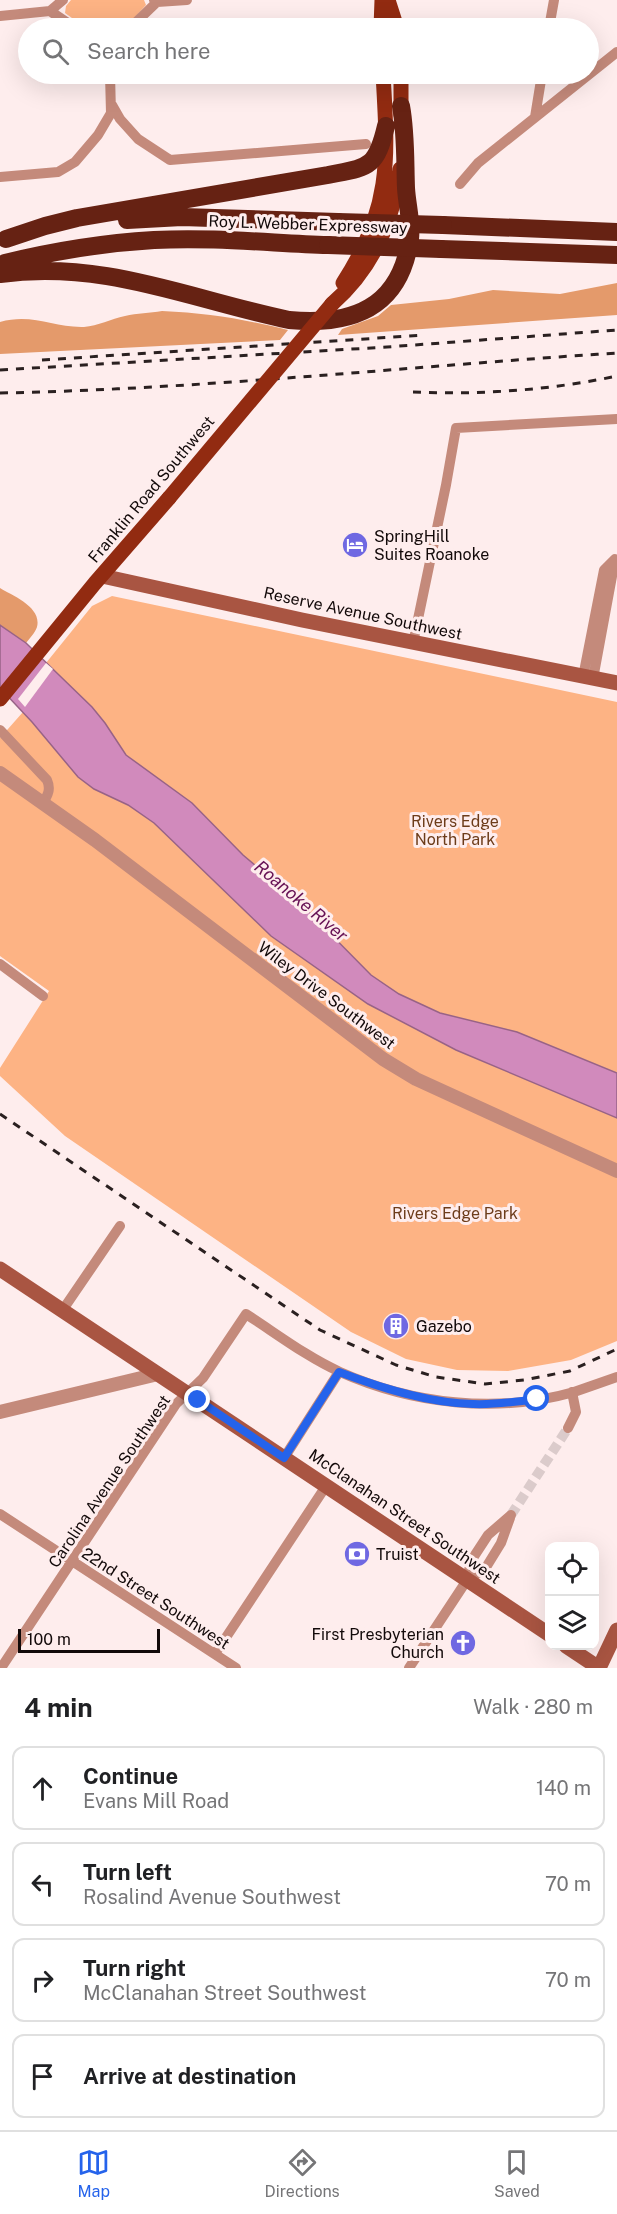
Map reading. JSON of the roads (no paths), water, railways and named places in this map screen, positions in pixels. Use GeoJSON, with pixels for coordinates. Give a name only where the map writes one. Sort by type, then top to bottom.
{"type":"FeatureCollection","features":[{"type":"Feature","properties":{"kind":"highway"},"geometry":{"type":"LineString","coordinates":[[0,274],[48,269],[116,276],[289,320],[330,320],[351,317],[384,296],[393,285],[404,264],[410,238],[405,129],[401,106]]}},
{"type":"Feature","properties":{"kind":"highway"},"geometry":{"type":"LineString","coordinates":[[3,240],[76,218],[365,167],[378,153],[386,126]]}},
{"type":"Feature","properties":{"kind":"highway","name":"Roy L. Webber Expressway"},"geometry":{"type":"LineString","coordinates":[[3,240],[77,225],[182,217],[617,232]]}},
{"type":"Feature","properties":{"kind":"highway","name":"Roy L. Webber Expressway"},"geometry":{"type":"LineString","coordinates":[[0,265],[84,247],[155,240],[202,239],[617,255]]}},
{"type":"Feature","properties":{"kind":"main road"},"geometry":{"type":"LineString","coordinates":[[381,18],[382,0]]}},
{"type":"Feature","properties":{"kind":"main road"},"geometry":{"type":"LineString","coordinates":[[388,0],[394,18]]}},
{"type":"Feature","properties":{"kind":"main road","name":"Franklin Road Southwest"},"geometry":{"type":"LineString","coordinates":[[0,699],[332,304],[359,258],[381,201],[385,179],[384,84]]}},
{"type":"Feature","properties":{"kind":"main road","name":"Franklin Road Southwest"},"geometry":{"type":"LineString","coordinates":[[332,304],[351,288],[368,264],[395,202],[400,169],[401,84]]}},
{"type":"Feature","properties":{"kind":"main road","name":"Reserve Avenue Southwest"},"geometry":{"type":"LineString","coordinates":[[102,576],[413,643],[617,683]]}},
{"type":"Feature","properties":{"kind":"main road","name":"McClanahan Street Southwest"},"geometry":{"type":"LineString","coordinates":[[0,1269],[545,1632]]}},
{"type":"Feature","properties":{"kind":"main road"},"geometry":{"type":"LineString","coordinates":[[572,1650],[599,1668],[617,1630]]}},
{"type":"Feature","properties":{"kind":"street"},"geometry":{"type":"LineString","coordinates":[[0,16],[50,11],[63,0]]}},
{"type":"Feature","properties":{"kind":"street"},"geometry":{"type":"LineString","coordinates":[[140,18],[156,1],[187,0]]}},
{"type":"Feature","properties":{"kind":"street"},"geometry":{"type":"LineString","coordinates":[[551,18],[554,0]]}},
{"type":"Feature","properties":{"kind":"street"},"geometry":{"type":"LineString","coordinates":[[50,11],[60,18]]}},
{"type":"Feature","properties":{"kind":"street"},"geometry":{"type":"LineString","coordinates":[[599,66],[617,52]]}},
{"type":"Feature","properties":{"kind":"street"},"geometry":{"type":"LineString","coordinates":[[0,177],[58,172],[75,162],[109,118],[112,105],[111,84]]}},
{"type":"Feature","properties":{"kind":"street"},"geometry":{"type":"LineString","coordinates":[[535,117],[540,84]]}},
{"type":"Feature","properties":{"kind":"street"},"geometry":{"type":"LineString","coordinates":[[460,184],[478,163],[577,84]]}},
{"type":"Feature","properties":{"kind":"street"},"geometry":{"type":"LineString","coordinates":[[112,105],[120,119],[138,139],[170,160],[366,144]]}},
{"type":"Feature","properties":{"kind":"street"},"geometry":{"type":"LineString","coordinates":[[413,643],[456,428],[617,419]]}},
{"type":"Feature","properties":{"kind":"street"},"geometry":{"type":"LineString","coordinates":[[588,678],[616,560]]}},
{"type":"Feature","properties":{"kind":"street"},"geometry":{"type":"LineString","coordinates":[[0,729],[47,780],[49,792],[43,803]]}},
{"type":"Feature","properties":{"kind":"street","name":"Wiley Drive Southwest"},"geometry":{"type":"LineString","coordinates":[[0,773],[383,1059],[416,1079],[617,1171]]}},
{"type":"Feature","properties":{"kind":"street"},"geometry":{"type":"LineString","coordinates":[[0,964],[43,996]]}},
{"type":"Feature","properties":{"kind":"street"},"geometry":{"type":"LineString","coordinates":[[62,1311],[120,1226]]}},
{"type":"Feature","properties":{"kind":"street","name":"Carolina Avenue Southwest"},"geometry":{"type":"LineString","coordinates":[[1,1668],[174,1407],[204,1378],[246,1314],[339,1372]]}},
{"type":"Feature","properties":{"kind":"street"},"geometry":{"type":"LineString","coordinates":[[284,1458],[339,1372],[390,1389],[448,1402],[496,1404],[572,1392],[617,1377]]}},
{"type":"Feature","properties":{"kind":"street"},"geometry":{"type":"LineString","coordinates":[[0,1412],[158,1374]]}},
{"type":"Feature","properties":{"kind":"street"},"geometry":{"type":"LineString","coordinates":[[568,1428],[576,1412],[572,1392]]}},
{"type":"Feature","properties":{"kind":"street"},"geometry":{"type":"LineString","coordinates":[[215,1654],[326,1486]]}},
{"type":"Feature","properties":{"kind":"street","name":"22nd Street Southwest"},"geometry":{"type":"LineString","coordinates":[[0,1514],[236,1668]]}},
{"type":"Feature","properties":{"kind":"street"},"geometry":{"type":"LineString","coordinates":[[410,1668],[467,1580],[471,1561],[488,1535],[511,1515],[501,1543],[485,1569],[467,1580]]}},
{"type":"Feature","properties":{"kind":"tunnel"},"geometry":{"type":"LineString","coordinates":[[511,1515],[568,1428]]}},
{"type":"Feature","properties":{"kind":"railway"},"geometry":{"type":"LineString","coordinates":[[0,370],[387,347],[617,330]]}},
{"type":"Feature","properties":{"kind":"railway"},"geometry":{"type":"LineString","coordinates":[[42,360],[425,335]]}},
{"type":"Feature","properties":{"kind":"railway"},"geometry":{"type":"LineString","coordinates":[[0,393],[154,387],[617,353]]}},
{"type":"Feature","properties":{"kind":"railway"},"geometry":{"type":"LineString","coordinates":[[413,392],[464,393],[516,390],[567,385],[617,376]]}},
{"type":"Feature","properties":{"kind":"railway"},"geometry":{"type":"LineString","coordinates":[[0,1114],[320,1330],[396,1365],[436,1377],[485,1384],[524,1380],[570,1371],[617,1349]]}},
{"type":"Feature","properties":{"kind":"place","name":"SpringHill Suites Roanoke"},"geometry":{"type":"Point","coordinates":[355,545]}},
{"type":"Feature","properties":{"kind":"place","name":"Gazebo"},"geometry":{"type":"Point","coordinates":[396,1326]}},
{"type":"Feature","properties":{"kind":"place","name":"Truist"},"geometry":{"type":"Point","coordinates":[357,1554]}},
{"type":"Feature","properties":{"kind":"place","name":"First Presbyterian Church"},"geometry":{"type":"Point","coordinates":[463,1643]}},
{"type":"Feature","properties":{"kind":"park label","name":"Rivers Edge North Park"},"geometry":{"type":"Point","coordinates":[455,830]}},
{"type":"Feature","properties":{"kind":"park label","name":"Rivers Edge Park"},"geometry":{"type":"Point","coordinates":[455,1213]}},
{"type":"Feature","properties":{"kind":"water label","name":"Roanoke River"},"geometry":{"type":"Point","coordinates":[301,901]}}]}
